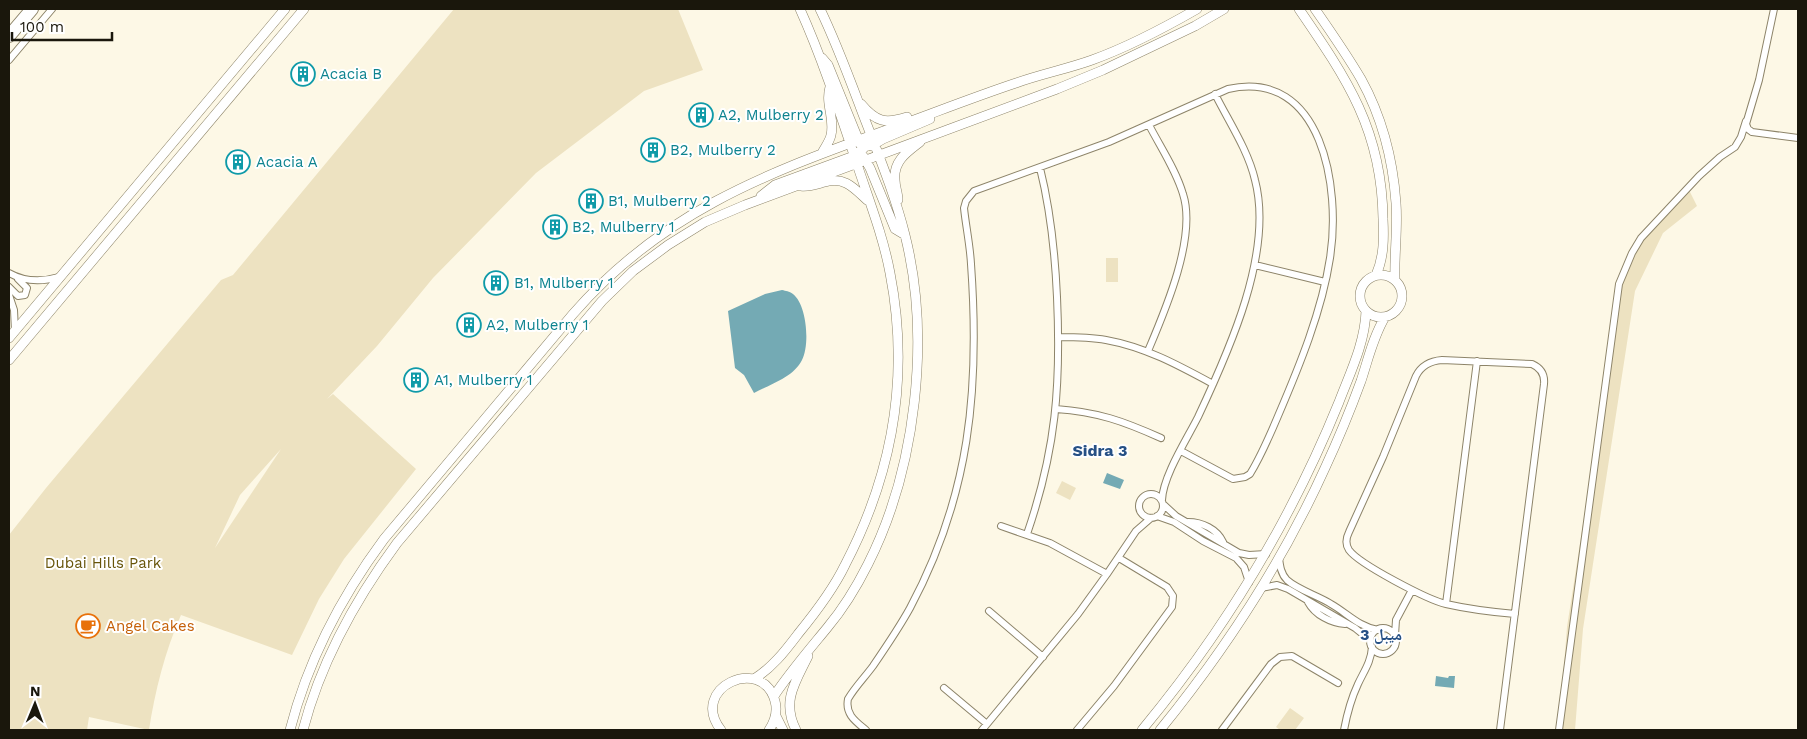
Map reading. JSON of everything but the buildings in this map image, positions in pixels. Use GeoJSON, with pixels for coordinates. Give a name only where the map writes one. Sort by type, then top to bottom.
{"type":"FeatureCollection","features":[{"type":"Feature","properties":{"kind":"highway"},"geometry":{"type":"LineString","coordinates":[[9,36],[32,9]]}},
{"type":"Feature","properties":{"kind":"street"},"geometry":{"type":"LineString","coordinates":[[9,60],[52,9]]}},
{"type":"Feature","properties":{"kind":"street"},"geometry":{"type":"LineString","coordinates":[[12,334],[285,9]]}},
{"type":"Feature","properties":{"kind":"street"},"geometry":{"type":"LineString","coordinates":[[9,360],[304,9]]}},
{"type":"Feature","properties":{"kind":"street"},"geometry":{"type":"LineString","coordinates":[[800,9],[853,142],[870,168],[895,229],[905,235]]}},
{"type":"Feature","properties":{"kind":"street"},"geometry":{"type":"LineString","coordinates":[[774,696],[792,670],[843,607],[868,564],[889,511],[906,451],[916,390],[918,328],[905,235],[858,100],[837,45],[820,9]]}},
{"type":"Feature","properties":{"kind":"street"},"geometry":{"type":"LineString","coordinates":[[858,100],[873,117],[885,121],[897,120],[924,112],[936,112],[1017,82],[1095,59],[1197,9]]}},
{"type":"Feature","properties":{"kind":"street"},"geometry":{"type":"LineString","coordinates":[[757,200],[775,185],[861,155],[878,155],[1057,89],[1103,70],[1195,26],[1224,9]]}},
{"type":"Feature","properties":{"kind":"street"},"geometry":{"type":"LineString","coordinates":[[1299,9],[1350,86],[1370,136],[1380,179],[1383,213],[1382,253],[1376,275]]}},
{"type":"Feature","properties":{"kind":"street"},"geometry":{"type":"LineString","coordinates":[[1315,9],[1362,80],[1384,135],[1397,206],[1395,280]]}},
{"type":"Feature","properties":{"kind":"street"},"geometry":{"type":"LineString","coordinates":[[1559,730],[1620,284],[1632,253],[1641,238],[1699,176],[1720,157],[1735,147],[1741,137],[1759,80],[1774,9]]}},
{"type":"Feature","properties":{"kind":"street"},"geometry":{"type":"LineString","coordinates":[[818,55],[828,65],[853,142]]}},
{"type":"Feature","properties":{"kind":"street"},"geometry":{"type":"LineString","coordinates":[[866,730],[850,715],[846,704],[891,639],[924,579],[938,548],[955,497],[967,444],[973,391],[975,339],[971,264],[964,208],[966,201],[974,191],[1040,168],[1149,125],[1214,94],[1241,86],[1268,88],[1281,93],[1303,110],[1311,122],[1324,158],[1330,183],[1333,233],[1325,282],[1311,329],[1287,394],[1250,474],[1233,479],[1181,451]]}},
{"type":"Feature","properties":{"kind":"street"},"geometry":{"type":"LineString","coordinates":[[822,153],[832,133],[827,100],[830,87]]}},
{"type":"Feature","properties":{"kind":"street"},"geometry":{"type":"LineString","coordinates":[[982,730],[1043,657],[1107,574],[1136,530],[1140,511],[1139,506],[1143,497],[1151,494],[1166,480],[1212,384],[1239,316],[1255,265],[1260,232],[1260,214],[1256,181],[1243,149],[1214,94]]}},
{"type":"Feature","properties":{"kind":"street"},"geometry":{"type":"LineString","coordinates":[[290,730],[303,687],[328,626],[366,564],[423,493],[588,297],[626,260],[677,222],[764,176],[853,142],[873,140],[928,121],[936,112]]}},
{"type":"Feature","properties":{"kind":"street"},"geometry":{"type":"LineString","coordinates":[[1746,121],[1748,129],[1752,132],[1798,138]]}},
{"type":"Feature","properties":{"kind":"street"},"geometry":{"type":"LineString","coordinates":[[1148,351],[1179,267],[1187,230],[1184,195],[1149,125]]}},
{"type":"Feature","properties":{"kind":"street"},"geometry":{"type":"LineString","coordinates":[[896,208],[898,196],[894,171],[903,155],[931,135]]}},
{"type":"Feature","properties":{"kind":"street"},"geometry":{"type":"LineString","coordinates":[[304,730],[326,664],[357,601],[376,571],[397,543],[581,324],[617,285],[650,257],[686,233],[724,213],[796,185],[861,155],[873,140]]}},
{"type":"Feature","properties":{"kind":"street"},"geometry":{"type":"LineString","coordinates":[[754,679],[776,661],[816,612],[840,575],[868,519],[889,452],[898,387],[898,328],[890,272],[869,202],[861,155]]}},
{"type":"Feature","properties":{"kind":"street"},"geometry":{"type":"LineString","coordinates":[[1027,534],[1046,471],[1056,409],[1059,336],[1054,245],[1048,202],[1040,168]]}},
{"type":"Feature","properties":{"kind":"street"},"geometry":{"type":"LineString","coordinates":[[796,185],[809,187],[832,179],[842,181],[852,186],[869,202]]}},
{"type":"Feature","properties":{"kind":"street"},"geometry":{"type":"LineString","coordinates":[[1255,265],[1325,282]]}},
{"type":"Feature","properties":{"kind":"street"},"geometry":{"type":"LineString","coordinates":[[11,274],[37,281],[59,277]]}},
{"type":"Feature","properties":{"kind":"street"},"geometry":{"type":"LineString","coordinates":[[9,287],[18,296],[22,297],[27,292],[24,285],[11,274]]}},
{"type":"Feature","properties":{"kind":"street"},"geometry":{"type":"LineString","coordinates":[[1376,275],[1390,276],[1395,280],[1402,291],[1402,303],[1395,313],[1378,318],[1366,311],[1361,305],[1360,298],[1360,290],[1364,283],[1376,275]]}},
{"type":"Feature","properties":{"kind":"street"},"geometry":{"type":"LineString","coordinates":[[9,295],[14,310],[12,334]]}},
{"type":"Feature","properties":{"kind":"street"},"geometry":{"type":"LineString","coordinates":[[1142,730],[1199,658],[1266,554],[1292,505],[1330,422],[1362,339],[1366,311]]}},
{"type":"Feature","properties":{"kind":"street"},"geometry":{"type":"LineString","coordinates":[[1160,730],[1213,661],[1279,557],[1324,469],[1385,317]]}},
{"type":"Feature","properties":{"kind":"street"},"geometry":{"type":"LineString","coordinates":[[1059,336],[1105,340],[1148,351],[1212,384]]}},
{"type":"Feature","properties":{"kind":"street"},"geometry":{"type":"LineString","coordinates":[[1500,730],[1515,614],[1545,379],[1540,369],[1532,364],[1436,360],[1419,370],[1383,457],[1347,536],[1347,546],[1353,554],[1423,596],[1446,604],[1515,614]]}},
{"type":"Feature","properties":{"kind":"street"},"geometry":{"type":"LineString","coordinates":[[1446,604],[1477,361]]}},
{"type":"Feature","properties":{"kind":"street"},"geometry":{"type":"LineString","coordinates":[[1056,409],[1104,415],[1133,425],[1161,438]]}},
{"type":"Feature","properties":{"kind":"street"},"geometry":{"type":"LineString","coordinates":[[1136,530],[1162,512],[1166,480]]}},
{"type":"Feature","properties":{"kind":"street"},"geometry":{"type":"LineString","coordinates":[[423,493],[432,502]]}},
{"type":"Feature","properties":{"kind":"street"},"geometry":{"type":"LineString","coordinates":[[1151,494],[1159,496],[1171,513],[1244,555],[1266,554]]}},
{"type":"Feature","properties":{"kind":"street"},"geometry":{"type":"LineString","coordinates":[[1140,511],[1145,516],[1174,522],[1203,541],[1236,558],[1244,566],[1249,582]]}},
{"type":"Feature","properties":{"kind":"street"},"geometry":{"type":"LineString","coordinates":[[1001,526],[1061,548],[1107,574]]}},
{"type":"Feature","properties":{"kind":"street"},"geometry":{"type":"LineString","coordinates":[[1279,557],[1282,572],[1291,582],[1310,594],[1332,604],[1362,625],[1390,631],[1394,635]]}},
{"type":"Feature","properties":{"kind":"street"},"geometry":{"type":"LineString","coordinates":[[1076,730],[1114,686],[1172,606],[1172,596],[1167,587],[1118,558]]}},
{"type":"Feature","properties":{"kind":"street"},"geometry":{"type":"LineString","coordinates":[[1261,588],[1283,586],[1308,601],[1313,610],[1326,618],[1347,624],[1361,632],[1382,654]]}},
{"type":"Feature","properties":{"kind":"street"},"geometry":{"type":"LineString","coordinates":[[1367,667],[1382,654],[1389,653],[1394,647],[1394,635],[1399,614],[1412,590]]}},
{"type":"Feature","properties":{"kind":"street"},"geometry":{"type":"LineString","coordinates":[[989,611],[1043,657]]}},
{"type":"Feature","properties":{"kind":"street"},"geometry":{"type":"LineString","coordinates":[[1344,730],[1353,694],[1367,667],[1374,633],[1399,614]]}},
{"type":"Feature","properties":{"kind":"street"},"geometry":{"type":"LineString","coordinates":[[796,730],[791,718],[790,696],[793,685],[812,646]]}},
{"type":"Feature","properties":{"kind":"street"},"geometry":{"type":"LineString","coordinates":[[1222,730],[1271,664],[1280,656],[1292,656],[1338,683]]}},
{"type":"Feature","properties":{"kind":"street"},"geometry":{"type":"LineString","coordinates":[[717,728],[713,714],[713,702],[718,692],[726,684],[736,679],[745,678],[754,679],[766,686],[774,696],[776,716],[783,730]]}},
{"type":"Feature","properties":{"kind":"street"},"geometry":{"type":"LineString","coordinates":[[944,688],[987,724]]}},
{"type":"Feature","properties":{"kind":"street"},"geometry":{"type":"LineString","coordinates":[[769,730],[776,716]]}},
{"type":"Feature","properties":{"kind":"green space","name":"Dubai Hills Park"},"geometry":{"type":"Polygon","coordinates":[[[454,9],[678,9],[703,70],[644,91],[536,173],[433,278],[377,346],[327,399],[333,394],[416,469],[344,559],[319,599],[292,655],[181,615],[161,671],[149,730],[89,717],[87,730],[9,730],[9,535],[46,488],[221,280],[233,275],[454,9]],[[281,449],[240,495],[215,548],[281,449]]]}},
{"type":"Feature","properties":{"kind":"green space"},"geometry":{"type":"Polygon","coordinates":[[[1688,188],[1697,206],[1663,233],[1635,291],[1583,629],[1575,730],[1559,730],[1567,627],[1620,286],[1652,221],[1688,188]]]}},
{"type":"Feature","properties":{"kind":"green space"},"geometry":{"type":"Polygon","coordinates":[[[1106,258],[1118,258],[1118,282],[1106,282],[1106,258]]]}},
{"type":"Feature","properties":{"kind":"green space"},"geometry":{"type":"Polygon","coordinates":[[[1062,481],[1076,488],[1070,500],[1056,493],[1062,481]]]}},
{"type":"Feature","properties":{"kind":"green space"},"geometry":{"type":"Polygon","coordinates":[[[1290,708],[1304,718],[1295,730],[1280,730],[1276,727],[1290,708]]]}},
{"type":"Feature","properties":{"kind":"water"},"geometry":{"type":"Polygon","coordinates":[[[782,290],[793,294],[798,299],[801,307],[806,326],[804,353],[798,366],[787,376],[754,393],[744,375],[735,368],[728,311],[765,294],[782,290]]]}},
{"type":"Feature","properties":{"kind":"water"},"geometry":{"type":"Polygon","coordinates":[[[1107,473],[1124,480],[1120,489],[1103,483],[1107,473]]]}},
{"type":"Feature","properties":{"kind":"water"},"geometry":{"type":"Polygon","coordinates":[[[1436,676],[1448,678],[1449,676],[1455,676],[1454,688],[1435,686],[1436,676]]]}},
{"type":"Feature","properties":{"kind":"place","name":"Acacia B"},"geometry":{"type":"Point","coordinates":[303,74]}},
{"type":"Feature","properties":{"kind":"place","name":"A2, Mulberry 2"},"geometry":{"type":"Point","coordinates":[701,115]}},
{"type":"Feature","properties":{"kind":"place","name":"B2, Mulberry 2"},"geometry":{"type":"Point","coordinates":[653,150]}},
{"type":"Feature","properties":{"kind":"place","name":"Acacia A"},"geometry":{"type":"Point","coordinates":[238,162]}},
{"type":"Feature","properties":{"kind":"place","name":"B1, Mulberry 2"},"geometry":{"type":"Point","coordinates":[591,201]}},
{"type":"Feature","properties":{"kind":"place","name":"B2, Mulberry 1"},"geometry":{"type":"Point","coordinates":[555,227]}},
{"type":"Feature","properties":{"kind":"place","name":"B1, Mulberry 1"},"geometry":{"type":"Point","coordinates":[496,283]}},
{"type":"Feature","properties":{"kind":"place","name":"A2, Mulberry 1"},"geometry":{"type":"Point","coordinates":[469,325]}},
{"type":"Feature","properties":{"kind":"place","name":"A1, Mulberry 1"},"geometry":{"type":"Point","coordinates":[416,380]}},
{"type":"Feature","properties":{"kind":"place","name":"Angel Cakes"},"geometry":{"type":"Point","coordinates":[88,626]}},
{"type":"Feature","properties":{"kind":"district","name":"Sidra 3"},"geometry":{"type":"Point","coordinates":[1100,450]}},
{"type":"Feature","properties":{"kind":"district","name":"ميبل 3"},"geometry":{"type":"Point","coordinates":[1381,634]}}]}
